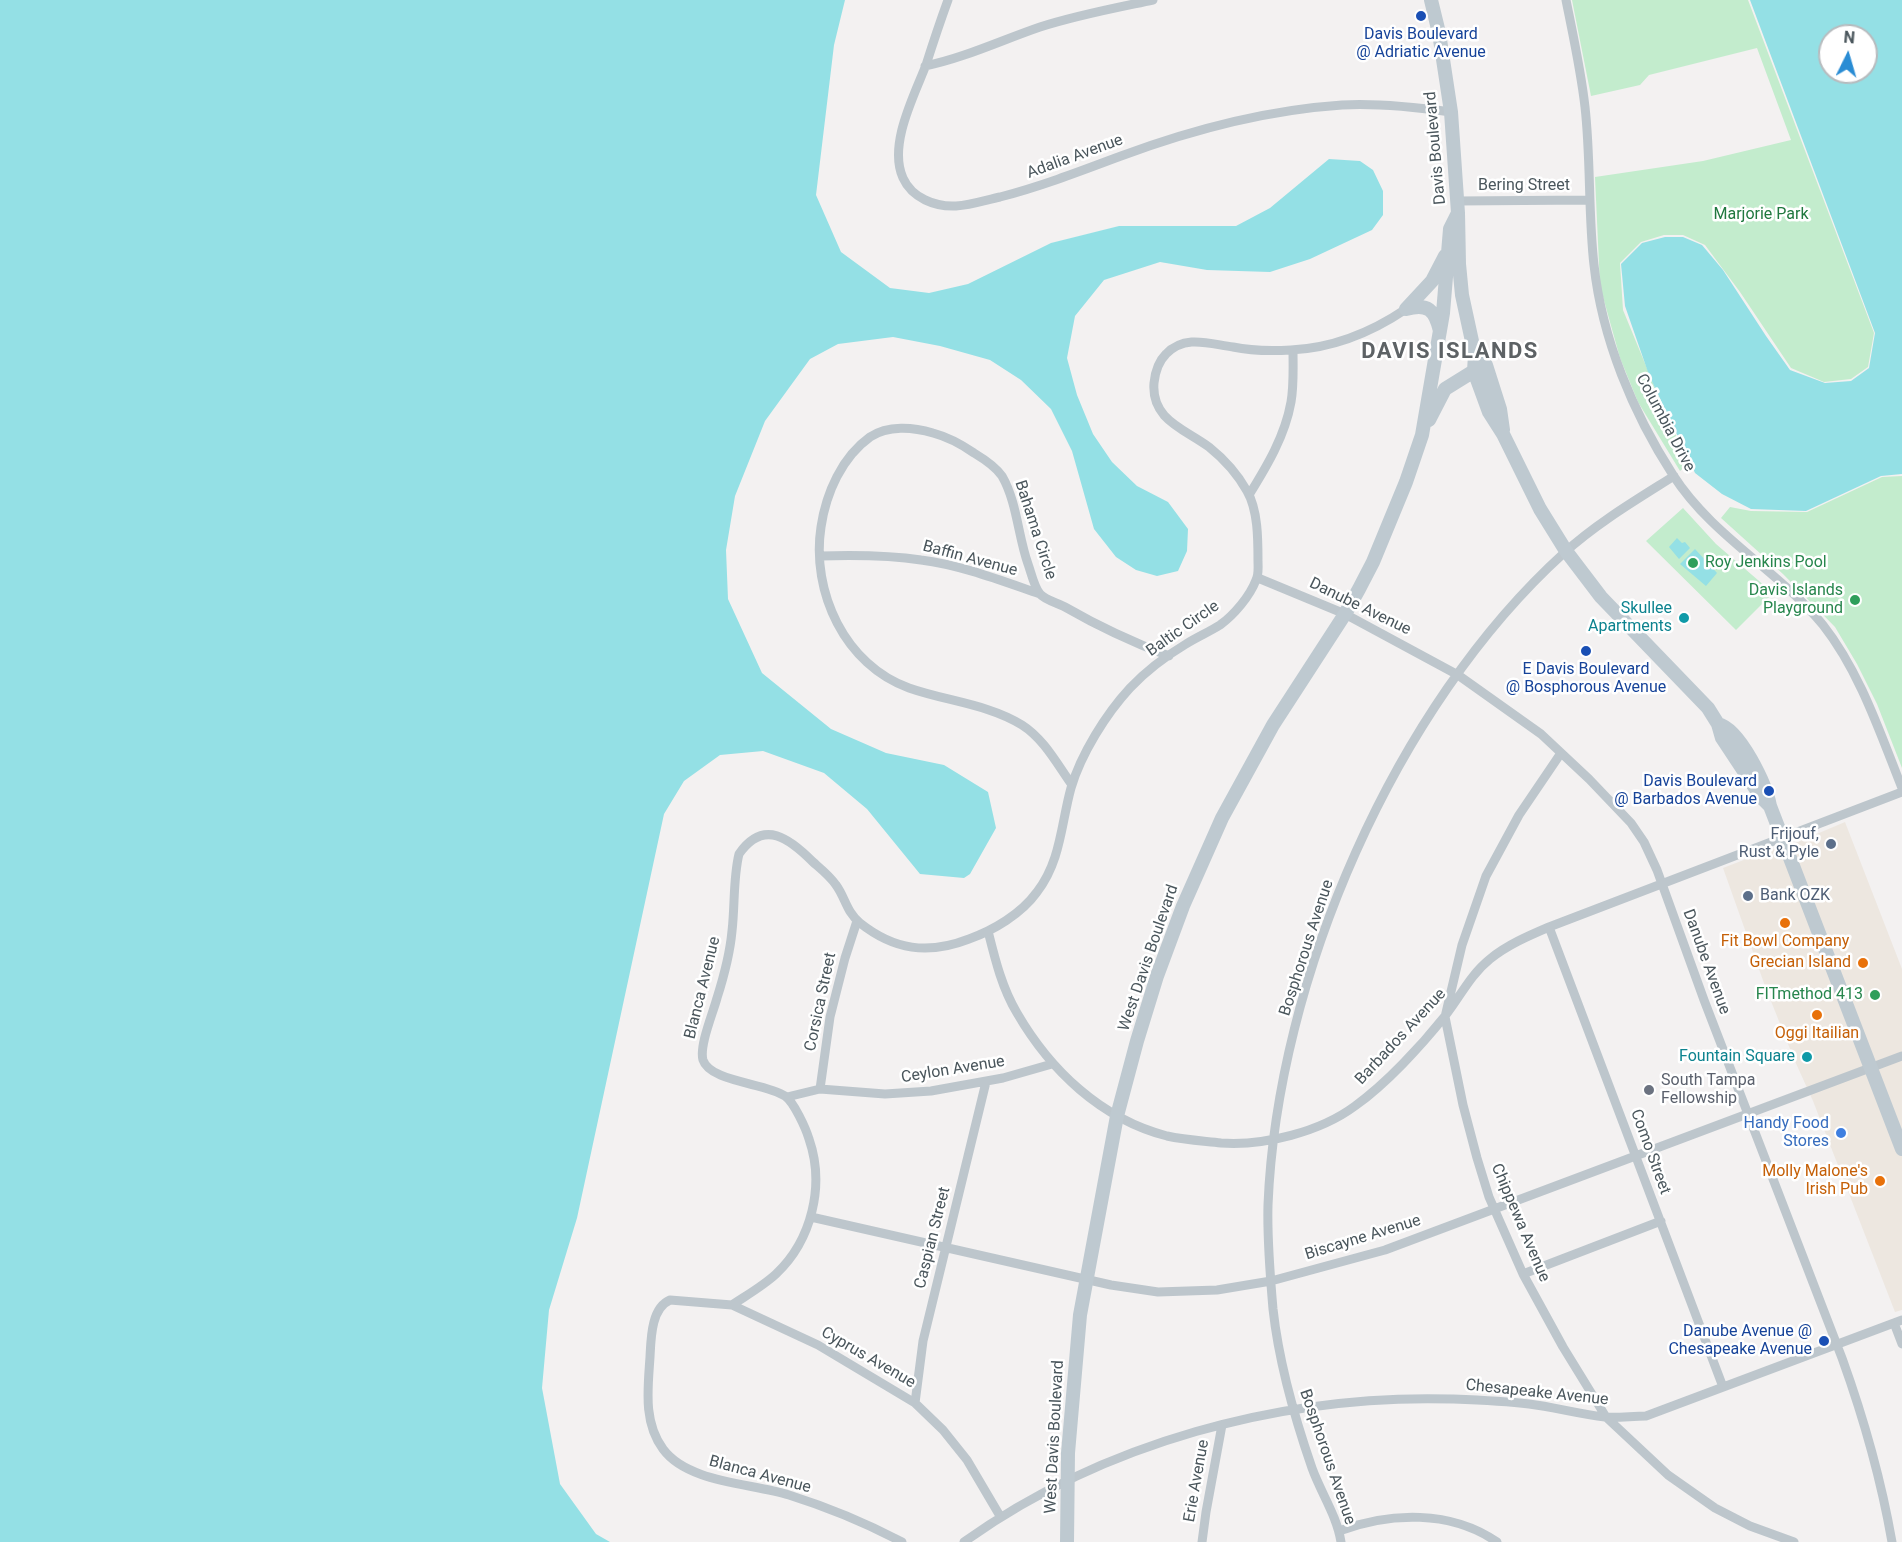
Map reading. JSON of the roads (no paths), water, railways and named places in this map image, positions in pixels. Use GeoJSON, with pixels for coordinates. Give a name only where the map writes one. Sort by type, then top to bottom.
{"type":"FeatureCollection","features":[{"type":"Feature","properties":{"kind":"street","name":"Adalia Avenue"},"geometry":{"type":"LineString","coordinates":[[948,0],[907,114],[898,155],[904,180],[921,198],[933,204],[946,206],[971,204],[1024,191],[1168,140],[1212,127],[1278,113],[1342,105],[1374,105],[1451,112]]}},
{"type":"Feature","properties":{"kind":"street"},"geometry":{"type":"LineString","coordinates":[[925,66],[945,62],[1094,11],[1153,0]]}},
{"type":"Feature","properties":{"kind":"street","name":"Davis Boulevard"},"geometry":{"type":"LineString","coordinates":[[1431,0],[1441,42],[1451,112],[1462,296],[1475,355]]}},
{"type":"Feature","properties":{"kind":"street","name":"Columbia Drive"},"geometry":{"type":"LineString","coordinates":[[1566,0],[1585,105],[1591,235],[1596,287],[1615,359],[1634,403],[1674,476],[1714,524],[1801,602],[1824,626],[1860,687],[1902,788]]}},
{"type":"Feature","properties":{"kind":"street","name":"Bering Street"},"geometry":{"type":"LineString","coordinates":[[1458,207],[1590,200]]}},
{"type":"Feature","properties":{"kind":"street","name":"West Davis Boulevard"},"geometry":{"type":"LineString","coordinates":[[1422,435],[1445,297],[1450,229],[1458,207]]}},
{"type":"Feature","properties":{"kind":"street"},"geometry":{"type":"LineString","coordinates":[[1258,578],[1258,542],[1250,495],[1213,450],[1172,425],[1164,417],[1159,410],[1154,390],[1156,371],[1166,354],[1173,348],[1191,342],[1206,341],[1253,350],[1293,350],[1324,345],[1363,334],[1406,309],[1432,281],[1447,251]]}},
{"type":"Feature","properties":{"kind":"street"},"geometry":{"type":"LineString","coordinates":[[1406,309],[1415,306],[1429,309],[1434,314],[1440,331]]}},
{"type":"Feature","properties":{"kind":"street"},"geometry":{"type":"LineString","coordinates":[[1250,495],[1271,459],[1285,424],[1292,392],[1293,350]]}},
{"type":"Feature","properties":{"kind":"street"},"geometry":{"type":"LineString","coordinates":[[1475,355],[1474,371],[1489,412],[1503,434],[1540,509],[1566,551],[1601,597],[1688,687],[1718,724],[1722,738],[1761,797],[1770,806],[1902,1149]]}},
{"type":"Feature","properties":{"kind":"street"},"geometry":{"type":"LineString","coordinates":[[1475,355],[1486,365],[1500,409],[1503,434]]}},
{"type":"Feature","properties":{"kind":"street","name":"West Davis Boulevard"},"geometry":{"type":"LineString","coordinates":[[1067,1542],[1067,1481],[1075,1363],[1086,1281],[1117,1116],[1157,976],[1222,818],[1273,725],[1346,614],[1385,535],[1436,404],[1445,389],[1474,371]]}},
{"type":"Feature","properties":{"kind":"street","name":"Bahama Circle"},"geometry":{"type":"LineString","coordinates":[[1072,785],[1044,745],[1022,726],[979,707],[908,687],[885,675],[860,656],[845,638],[826,599],[820,556],[820,532],[827,499],[842,466],[856,449],[874,434],[888,429],[922,430],[957,442],[984,459],[1001,476],[1015,514],[1026,558],[1040,594],[1102,628],[1168,656]]}},
{"type":"Feature","properties":{"kind":"street","name":"Bosphorous Avenue"},"geometry":{"type":"LineString","coordinates":[[1341,1542],[1339,1531],[1313,1471],[1293,1410],[1279,1345],[1270,1281],[1268,1205],[1274,1140],[1287,1062],[1302,1003],[1321,943],[1369,824],[1411,747],[1458,675],[1504,615],[1566,551],[1626,506],[1674,476]]}},
{"type":"Feature","properties":{"kind":"street","name":"Baffin Avenue"},"geometry":{"type":"LineString","coordinates":[[820,556],[866,556],[922,560],[976,573],[1040,594]]}},
{"type":"Feature","properties":{"kind":"street","name":"Danube Avenue"},"geometry":{"type":"LineString","coordinates":[[1258,578],[1346,614],[1458,675],[1519,717],[1561,753],[1631,823],[1644,842],[1662,884],[1862,1413],[1885,1501],[1892,1542]]}},
{"type":"Feature","properties":{"kind":"street","name":"Baltic Circle"},"geometry":{"type":"LineString","coordinates":[[857,921],[882,938],[907,948],[945,946],[958,944],[988,931],[1025,904],[1043,883],[1055,858],[1072,785],[1091,744],[1113,709],[1131,688],[1168,656],[1224,622],[1239,606],[1258,578]]}},
{"type":"Feature","properties":{"kind":"street","name":"Chippewa Avenue"},"geometry":{"type":"LineString","coordinates":[[1561,753],[1519,815],[1486,876],[1462,945],[1445,1017],[1463,1105],[1480,1168],[1494,1210],[1523,1274],[1563,1347],[1606,1417],[1668,1475],[1715,1508],[1750,1526],[1794,1542]]}},
{"type":"Feature","properties":{"kind":"street","name":"Barbados Avenue"},"geometry":{"type":"LineString","coordinates":[[988,931],[996,963],[1016,1012],[1052,1064],[1082,1092],[1117,1116],[1168,1136],[1233,1143],[1274,1140],[1321,1125],[1354,1107],[1401,1064],[1445,1017],[1473,976],[1488,960],[1504,948],[1549,927],[1902,792]]}},
{"type":"Feature","properties":{"kind":"street","name":"Blanca Avenue"},"geometry":{"type":"LineString","coordinates":[[787,1097],[760,1086],[722,1076],[709,1068],[703,1058],[705,1042],[732,938],[739,854],[746,844],[757,837],[772,835],[787,838],[835,883],[848,910],[857,921]]}},
{"type":"Feature","properties":{"kind":"street","name":"Corsica Street"},"geometry":{"type":"LineString","coordinates":[[820,1089],[830,1017],[857,921]]}},
{"type":"Feature","properties":{"kind":"street","name":"Como Street"},"geometry":{"type":"LineString","coordinates":[[1549,927],[1723,1387]]}},
{"type":"Feature","properties":{"kind":"street","name":"Biscayne Avenue"},"geometry":{"type":"LineString","coordinates":[[811,1217],[1086,1281],[1135,1290],[1188,1293],[1270,1281],[1385,1250],[1902,1056]]}},
{"type":"Feature","properties":{"kind":"street","name":"Ceylon Avenue"},"geometry":{"type":"LineString","coordinates":[[787,1097],[820,1089],[846,1093],[902,1094],[930,1091],[986,1082],[1052,1064]]}},
{"type":"Feature","properties":{"kind":"street","name":"Caspian Street"},"geometry":{"type":"LineString","coordinates":[[915,1403],[923,1341],[986,1082]]}},
{"type":"Feature","properties":{"kind":"street"},"geometry":{"type":"LineString","coordinates":[[732,1305],[770,1279],[787,1263],[798,1247],[811,1217],[816,1186],[816,1160],[807,1133],[787,1097]]}},
{"type":"Feature","properties":{"kind":"street"},"geometry":{"type":"LineString","coordinates":[[1523,1274],[1661,1221]]}},
{"type":"Feature","properties":{"kind":"street","name":"Blanca Avenue"},"geometry":{"type":"LineString","coordinates":[[670,1300],[662,1304],[655,1318],[650,1353],[648,1400],[652,1428],[663,1450],[671,1459],[709,1477],[788,1495],[854,1520],[902,1542]]}},
{"type":"Feature","properties":{"kind":"street","name":"Cyprus Avenue"},"geometry":{"type":"LineString","coordinates":[[670,1300],[732,1305],[818,1345],[915,1403],[943,1430],[968,1460],[1000,1516]]}},
{"type":"Feature","properties":{"kind":"street"},"geometry":{"type":"LineString","coordinates":[[1898,1322],[1902,1344]]}},
{"type":"Feature","properties":{"kind":"street","name":"Chesapeake Avenue"},"geometry":{"type":"LineString","coordinates":[[964,1542],[1000,1516],[1067,1481],[1152,1446],[1222,1425],[1293,1410],[1374,1401],[1451,1399],[1528,1404],[1606,1417],[1646,1416],[1898,1322]]}},
{"type":"Feature","properties":{"kind":"street","name":"Erie Avenue"},"geometry":{"type":"LineString","coordinates":[[1202,1542],[1222,1425]]}},
{"type":"Feature","properties":{"kind":"street"},"geometry":{"type":"LineString","coordinates":[[1347,1542],[1339,1531],[1375,1520],[1413,1516],[1456,1523],[1481,1531],[1497,1542]]}},
{"type":"Feature","properties":{"kind":"water"},"geometry":{"type":"Polygon","coordinates":[[[0,0],[845,0],[834,45],[816,195],[841,252],[890,288],[929,293],[968,284],[1051,243],[1119,226],[1236,226],[1270,208],[1329,159],[1360,161],[1373,170],[1383,191],[1383,215],[1372,230],[1310,259],[1270,272],[1207,270],[1160,262],[1104,280],[1075,316],[1067,358],[1077,395],[1093,434],[1112,462],[1137,486],[1168,502],[1188,529],[1187,551],[1178,571],[1157,576],[1136,570],[1116,557],[1094,529],[1072,451],[1051,409],[1021,380],[990,360],[940,346],[893,337],[838,344],[810,359],[765,421],[735,496],[726,550],[728,599],[762,673],[831,729],[886,753],[944,765],[988,792],[996,828],[970,874],[964,878],[920,874],[867,809],[824,773],[763,751],[720,755],[684,781],[664,814],[577,1218],[549,1310],[542,1388],[560,1484],[596,1534],[610,1542],[0,1542],[0,0]]]}},
{"type":"Feature","properties":{"kind":"water"},"geometry":{"type":"Polygon","coordinates":[[[1750,0],[1902,0],[1902,474],[1881,476],[1806,511],[1751,509],[1722,494],[1695,473],[1649,375],[1625,306],[1621,264],[1642,243],[1665,237],[1683,237],[1702,245],[1723,270],[1790,370],[1825,383],[1851,381],[1869,368],[1875,333],[1750,0]]]}},
{"type":"Feature","properties":{"kind":"water"},"geometry":{"type":"Polygon","coordinates":[[[1677,538],[1690,548],[1679,559],[1669,547],[1677,538]]]}},
{"type":"Feature","properties":{"kind":"water"},"geometry":{"type":"Polygon","coordinates":[[[1695,549],[1717,573],[1706,586],[1680,564],[1695,549]]]}},
{"type":"Feature","properties":{"kind":"place","name":"Davis Boulevard @ Adriatic Avenue"},"geometry":{"type":"Point","coordinates":[1421,16]}},
{"type":"Feature","properties":{"kind":"place","name":"Roy Jenkins Pool"},"geometry":{"type":"Point","coordinates":[1693,563]}},
{"type":"Feature","properties":{"kind":"place","name":"Davis Islands Playground"},"geometry":{"type":"Point","coordinates":[1855,600]}},
{"type":"Feature","properties":{"kind":"place","name":"Skullee Apartments"},"geometry":{"type":"Point","coordinates":[1684,618]}},
{"type":"Feature","properties":{"kind":"place","name":"E Davis Boulevard @ Bosphorous Avenue"},"geometry":{"type":"Point","coordinates":[1586,651]}},
{"type":"Feature","properties":{"kind":"place","name":"Davis Boulevard @ Barbados Avenue"},"geometry":{"type":"Point","coordinates":[1769,791]}},
{"type":"Feature","properties":{"kind":"place","name":"Frijouf, Rust & Pyle"},"geometry":{"type":"Point","coordinates":[1831,844]}},
{"type":"Feature","properties":{"kind":"place","name":"Bank OZK"},"geometry":{"type":"Point","coordinates":[1748,896]}},
{"type":"Feature","properties":{"kind":"place","name":"Fit Bowl Company"},"geometry":{"type":"Point","coordinates":[1785,923]}},
{"type":"Feature","properties":{"kind":"place","name":"Grecian Island"},"geometry":{"type":"Point","coordinates":[1863,963]}},
{"type":"Feature","properties":{"kind":"place","name":"FITmethod 413"},"geometry":{"type":"Point","coordinates":[1875,995]}},
{"type":"Feature","properties":{"kind":"place","name":"Oggi Itailian"},"geometry":{"type":"Point","coordinates":[1817,1015]}},
{"type":"Feature","properties":{"kind":"place","name":"Fountain Square"},"geometry":{"type":"Point","coordinates":[1807,1057]}},
{"type":"Feature","properties":{"kind":"place","name":"South Tampa Fellowship"},"geometry":{"type":"Point","coordinates":[1649,1090]}},
{"type":"Feature","properties":{"kind":"place","name":"Handy Food Stores"},"geometry":{"type":"Point","coordinates":[1841,1133]}},
{"type":"Feature","properties":{"kind":"place","name":"Molly Malone's Irish Pub"},"geometry":{"type":"Point","coordinates":[1880,1181]}},
{"type":"Feature","properties":{"kind":"place","name":"Danube Avenue @ Chesapeake Avenue"},"geometry":{"type":"Point","coordinates":[1824,1341]}},
{"type":"Feature","properties":{"kind":"district","name":"DAVIS ISLANDS"},"geometry":{"type":"Point","coordinates":[1450,352]}},
{"type":"Feature","properties":{"kind":"park label","name":"Marjorie Park"},"geometry":{"type":"Point","coordinates":[1761,215]}}]}
